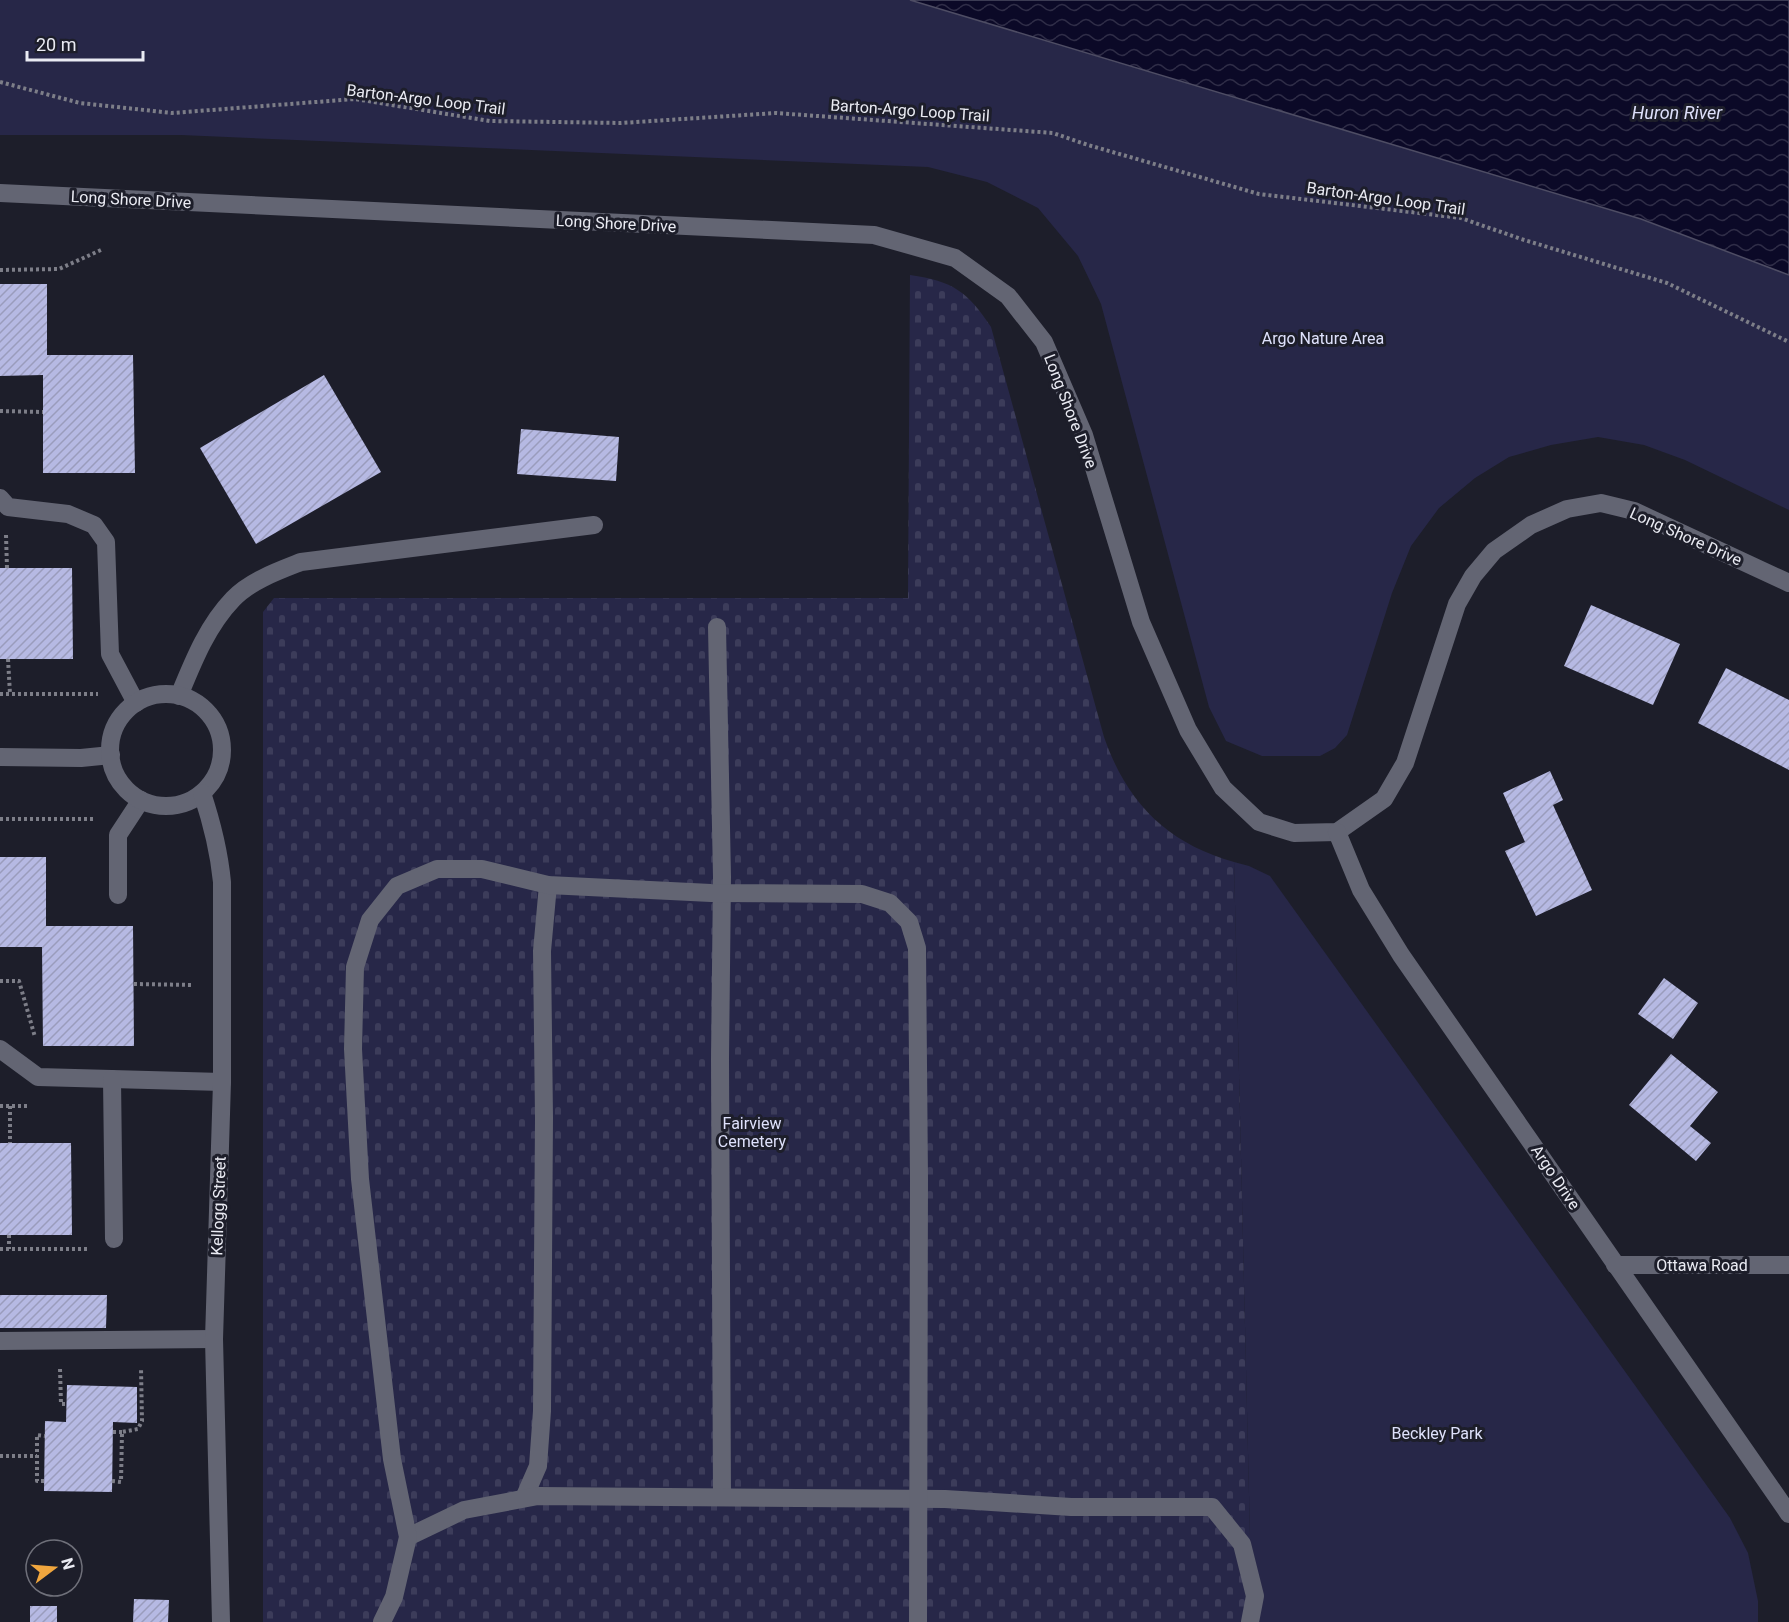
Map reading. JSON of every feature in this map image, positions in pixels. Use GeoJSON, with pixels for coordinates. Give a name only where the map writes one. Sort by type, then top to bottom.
{"type":"FeatureCollection","features":[{"type":"Feature","properties":{"kind":"street","name":"Long Shore Drive"},"geometry":{"type":"LineString","coordinates":[[0,193],[874,235],[955,258],[1008,296],[1044,342],[1084,435],[1140,622],[1188,729],[1222,788],[1259,822],[1294,833],[1337,832],[1384,799],[1405,763],[1457,604],[1473,576],[1494,551],[1531,525],[1567,509],[1601,503],[1634,511],[1789,583]]}},
{"type":"Feature","properties":{"kind":"street"},"geometry":{"type":"LineString","coordinates":[[0,498],[8,507],[68,514],[94,525],[106,543],[110,654],[136,703]]}},
{"type":"Feature","properties":{"kind":"street"},"geometry":{"type":"LineString","coordinates":[[179,696],[207,634],[233,599],[264,577],[301,562],[594,525]]}},
{"type":"Feature","properties":{"kind":"street"},"geometry":{"type":"LineString","coordinates":[[717,627],[722,893],[720,1059],[722,1497]]}},
{"type":"Feature","properties":{"kind":"street"},"geometry":{"type":"LineString","coordinates":[[161,694],[179,696],[197,703],[210,716],[219,732],[222,750],[219,768],[211,784],[202,793],[180,805],[162,806],[141,800],[128,792],[117,777],[111,755],[111,741],[116,724],[136,703],[161,694]]}},
{"type":"Feature","properties":{"kind":"street"},"geometry":{"type":"LineString","coordinates":[[0,757],[81,758],[111,755]]}},
{"type":"Feature","properties":{"kind":"street","name":"Kellogg Street"},"geometry":{"type":"LineString","coordinates":[[202,793],[219,850],[222,882],[222,1082],[214,1339],[221,1622]]}},
{"type":"Feature","properties":{"kind":"street"},"geometry":{"type":"LineString","coordinates":[[118,895],[118,835],[141,800]]}},
{"type":"Feature","properties":{"kind":"street","name":"Argo Drive"},"geometry":{"type":"LineString","coordinates":[[1337,832],[1361,890],[1401,955],[1789,1514]]}},
{"type":"Feature","properties":{"kind":"street"},"geometry":{"type":"LineString","coordinates":[[382,1622],[394,1597],[408,1537],[392,1459],[360,1179],[354,1048],[355,967],[370,920],[397,886],[437,869],[482,869],[548,885],[722,893],[862,894],[890,903],[909,922],[917,948],[918,1622]]}},
{"type":"Feature","properties":{"kind":"street"},"geometry":{"type":"LineString","coordinates":[[524,1498],[538,1466],[542,1412],[544,1118],[542,951],[548,885]]}},
{"type":"Feature","properties":{"kind":"street"},"geometry":{"type":"LineString","coordinates":[[0,1049],[38,1077],[222,1082]]}},
{"type":"Feature","properties":{"kind":"street"},"geometry":{"type":"LineString","coordinates":[[112,1079],[114,1239]]}},
{"type":"Feature","properties":{"kind":"street","name":"Ottawa Road"},"geometry":{"type":"LineString","coordinates":[[1615,1265],[1789,1264]]}},
{"type":"Feature","properties":{"kind":"street"},"geometry":{"type":"LineString","coordinates":[[0,1341],[214,1339]]}},
{"type":"Feature","properties":{"kind":"street"},"geometry":{"type":"LineString","coordinates":[[408,1537],[464,1510],[537,1496],[918,1499],[1071,1507],[1212,1507],[1242,1544],[1255,1596],[1250,1622]]}},
{"type":"Feature","properties":{"kind":"path","name":"Barton-Argo Loop Trail"},"geometry":{"type":"LineString","coordinates":[[0,82],[80,103],[172,113],[356,99],[490,121],[621,123],[776,113],[1053,133],[1258,194],[1461,218],[1521,239],[1667,283],[1789,342]]}},
{"type":"Feature","properties":{"kind":"path"},"geometry":{"type":"LineString","coordinates":[[0,270],[60,269],[101,250]]}},
{"type":"Feature","properties":{"kind":"path"},"geometry":{"type":"LineString","coordinates":[[0,411],[43,412]]}},
{"type":"Feature","properties":{"kind":"path"},"geometry":{"type":"LineString","coordinates":[[6,531],[6,568]]}},
{"type":"Feature","properties":{"kind":"path"},"geometry":{"type":"LineString","coordinates":[[8,659],[10,694]]}},
{"type":"Feature","properties":{"kind":"path"},"geometry":{"type":"LineString","coordinates":[[0,694],[99,694],[125,685]]}},
{"type":"Feature","properties":{"kind":"path"},"geometry":{"type":"LineString","coordinates":[[0,819],[129,818]]}},
{"type":"Feature","properties":{"kind":"path"},"geometry":{"type":"LineString","coordinates":[[0,981],[19,981],[38,1047],[38,1077]]}},
{"type":"Feature","properties":{"kind":"path"},"geometry":{"type":"LineString","coordinates":[[134,984],[222,986]]}},
{"type":"Feature","properties":{"kind":"path"},"geometry":{"type":"LineString","coordinates":[[0,1106],[32,1106]]}},
{"type":"Feature","properties":{"kind":"path"},"geometry":{"type":"LineString","coordinates":[[10,1106],[10,1143]]}},
{"type":"Feature","properties":{"kind":"path"},"geometry":{"type":"LineString","coordinates":[[9,1235],[9,1249]]}},
{"type":"Feature","properties":{"kind":"path"},"geometry":{"type":"LineString","coordinates":[[0,1249],[87,1249]]}},
{"type":"Feature","properties":{"kind":"path"},"geometry":{"type":"LineString","coordinates":[[113,1432],[138,1429],[142,1421],[139,1404],[141,1340]]}},
{"type":"Feature","properties":{"kind":"path"},"geometry":{"type":"LineString","coordinates":[[60,1341],[60,1404],[67,1404]]}},
{"type":"Feature","properties":{"kind":"path"},"geometry":{"type":"LineString","coordinates":[[112,1482],[121,1482],[122,1432]]}},
{"type":"Feature","properties":{"kind":"path"},"geometry":{"type":"LineString","coordinates":[[44,1481],[37,1481],[37,1436],[45,1436]]}},
{"type":"Feature","properties":{"kind":"path"},"geometry":{"type":"LineString","coordinates":[[0,1456],[37,1456]]}},
{"type":"Feature","properties":{"kind":"green space","name":"Argo Nature Area"},"geometry":{"type":"Polygon","coordinates":[[[0,0],[910,0],[1641,219],[1789,275],[1789,510],[1685,460],[1644,445],[1598,437],[1551,445],[1509,457],[1475,478],[1439,508],[1411,546],[1392,593],[1347,735],[1335,748],[1320,756],[1262,756],[1226,741],[1209,707],[1101,304],[1078,256],[1038,208],[987,182],[928,167],[181,135],[0,135],[0,0]]]}},
{"type":"Feature","properties":{"kind":"green space","name":"Fairview Cemetery"},"geometry":{"type":"Polygon","coordinates":[[[910,275],[938,281],[958,290],[975,305],[991,327],[1104,737],[1113,761],[1138,801],[1169,832],[1210,854],[1234,862],[1252,1622],[263,1622],[263,612],[274,598],[908,598],[910,275]]]}},
{"type":"Feature","properties":{"kind":"green space","name":"Beckley Park"},"geometry":{"type":"Polygon","coordinates":[[[1234,862],[1270,876],[1730,1518],[1748,1553],[1758,1601],[1758,1622],[1252,1622],[1234,862]]]}},
{"type":"Feature","properties":{"kind":"water","name":"Huron River"},"geometry":{"type":"Polygon","coordinates":[[[910,0],[1789,0],[1789,275],[1641,219],[910,0]]]}},
{"type":"Feature","properties":{"kind":"building"},"geometry":{"type":"Polygon","coordinates":[[[0,284],[47,284],[47,355],[133,355],[135,473],[43,473],[43,375],[0,376],[0,284]]]}},
{"type":"Feature","properties":{"kind":"building"},"geometry":{"type":"Polygon","coordinates":[[[324,375],[381,472],[256,544],[200,448],[324,375]]]}},
{"type":"Feature","properties":{"kind":"building"},"geometry":{"type":"Polygon","coordinates":[[[521,429],[619,437],[616,481],[517,474],[521,429]]]}},
{"type":"Feature","properties":{"kind":"building"},"geometry":{"type":"Polygon","coordinates":[[[0,568],[72,568],[73,659],[0,659],[0,568]]]}},
{"type":"Feature","properties":{"kind":"building"},"geometry":{"type":"Polygon","coordinates":[[[1591,605],[1680,644],[1653,705],[1564,666],[1591,605]]]}},
{"type":"Feature","properties":{"kind":"building"},"geometry":{"type":"Polygon","coordinates":[[[1726,668],[1789,700],[1789,770],[1698,723],[1726,668]]]}},
{"type":"Feature","properties":{"kind":"building"},"geometry":{"type":"Polygon","coordinates":[[[1550,771],[1563,800],[1553,805],[1592,890],[1536,916],[1505,851],[1525,842],[1503,793],[1550,771]]]}},
{"type":"Feature","properties":{"kind":"building"},"geometry":{"type":"Polygon","coordinates":[[[0,857],[46,857],[46,926],[133,926],[134,1046],[43,1046],[42,947],[0,947],[0,857]]]}},
{"type":"Feature","properties":{"kind":"building"},"geometry":{"type":"Polygon","coordinates":[[[1664,978],[1698,1003],[1673,1039],[1638,1014],[1664,978]]]}},
{"type":"Feature","properties":{"kind":"building"},"geometry":{"type":"Polygon","coordinates":[[[1671,1054],[1718,1092],[1690,1126],[1711,1143],[1696,1161],[1629,1105],[1671,1054]]]}},
{"type":"Feature","properties":{"kind":"building"},"geometry":{"type":"Polygon","coordinates":[[[0,1143],[71,1143],[72,1235],[0,1235],[0,1143]]]}},
{"type":"Feature","properties":{"kind":"building"},"geometry":{"type":"Polygon","coordinates":[[[0,1295],[107,1295],[106,1328],[0,1328],[0,1295]]]}},
{"type":"Feature","properties":{"kind":"building"},"geometry":{"type":"Polygon","coordinates":[[[67,1385],[137,1387],[137,1423],[113,1422],[112,1492],[44,1491],[45,1421],[66,1422],[67,1385]]]}},
{"type":"Feature","properties":{"kind":"building"},"geometry":{"type":"Polygon","coordinates":[[[134,1599],[169,1600],[168,1622],[133,1622],[134,1599]]]}},
{"type":"Feature","properties":{"kind":"building"},"geometry":{"type":"Polygon","coordinates":[[[30,1606],[57,1606],[57,1622],[30,1622],[30,1606]]]}}]}
